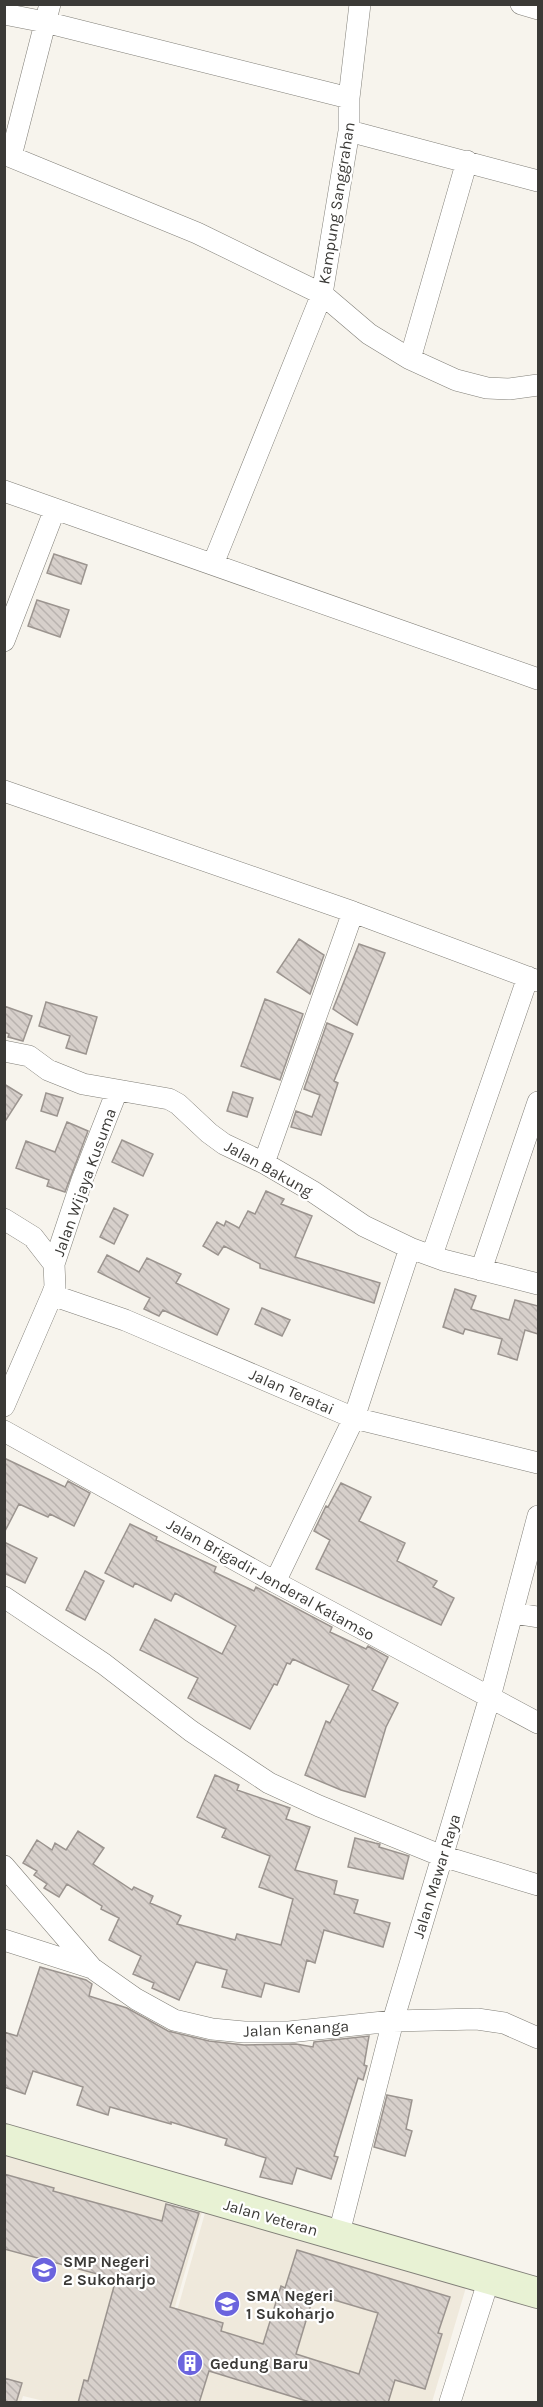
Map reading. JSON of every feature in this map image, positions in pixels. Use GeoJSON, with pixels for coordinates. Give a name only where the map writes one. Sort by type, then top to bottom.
{"type":"FeatureCollection","features":[{"type":"Feature","properties":{"kind":"main road","name":"Jalan Veteran"},"geometry":{"type":"LineString","coordinates":[[4,2139],[538,2293]]}},
{"type":"Feature","properties":{"kind":"street","name":"Kampung Sanggrahan"},"geometry":{"type":"LineString","coordinates":[[213,564],[322,294],[349,131],[349,98],[360,4]]}},
{"type":"Feature","properties":{"kind":"street"},"geometry":{"type":"LineString","coordinates":[[521,4],[538,9]]}},
{"type":"Feature","properties":{"kind":"street"},"geometry":{"type":"LineString","coordinates":[[48,13],[8,155],[197,233],[322,294],[369,334],[410,359],[456,380],[509,389],[538,384]]}},
{"type":"Feature","properties":{"kind":"street"},"geometry":{"type":"LineString","coordinates":[[4,14],[48,13],[349,98]]}},
{"type":"Feature","properties":{"kind":"street"},"geometry":{"type":"LineString","coordinates":[[349,131],[538,181]]}},
{"type":"Feature","properties":{"kind":"street"},"geometry":{"type":"LineString","coordinates":[[410,359],[467,161]]}},
{"type":"Feature","properties":{"kind":"street"},"geometry":{"type":"LineString","coordinates":[[4,491],[538,678]]}},
{"type":"Feature","properties":{"kind":"street"},"geometry":{"type":"LineString","coordinates":[[4,641],[55,509]]}},
{"type":"Feature","properties":{"kind":"street"},"geometry":{"type":"LineString","coordinates":[[4,791],[353,912],[533,979],[432,1256]]}},
{"type":"Feature","properties":{"kind":"street"},"geometry":{"type":"LineString","coordinates":[[264,1163],[353,912]]}},
{"type":"Feature","properties":{"kind":"street","name":"Jalan Bakung"},"geometry":{"type":"LineString","coordinates":[[4,1051],[29,1056],[48,1070],[72,1080],[169,1100],[178,1104],[208,1133],[224,1144],[264,1163],[312,1191],[364,1226],[432,1256],[538,1284]]}},
{"type":"Feature","properties":{"kind":"street","name":"Jalan Wijaya Kusuma"},"geometry":{"type":"LineString","coordinates":[[4,1406],[55,1287],[54,1264],[82,1180],[117,1091]]}},
{"type":"Feature","properties":{"kind":"street"},"geometry":{"type":"LineString","coordinates":[[481,1270],[538,1102]]}},
{"type":"Feature","properties":{"kind":"street"},"geometry":{"type":"LineString","coordinates":[[4,1219],[33,1237],[54,1264]]}},
{"type":"Feature","properties":{"kind":"street"},"geometry":{"type":"LineString","coordinates":[[275,1582],[354,1418],[410,1248]]}},
{"type":"Feature","properties":{"kind":"street","name":"Jalan Teratai"},"geometry":{"type":"LineString","coordinates":[[52,1295],[125,1320],[354,1418],[538,1463]]}},
{"type":"Feature","properties":{"kind":"street","name":"Jalan Brigadir Jenderal Katamso"},"geometry":{"type":"LineString","coordinates":[[4,1431],[275,1582],[538,1722]]}},
{"type":"Feature","properties":{"kind":"street","name":"Jalan Mawar Raya"},"geometry":{"type":"LineString","coordinates":[[338,2236],[393,2021],[490,1697],[538,1516]]}},
{"type":"Feature","properties":{"kind":"street"},"geometry":{"type":"LineString","coordinates":[[4,1597],[104,1664],[191,1731],[269,1783],[442,1856],[538,1885]]}},
{"type":"Feature","properties":{"kind":"street"},"geometry":{"type":"LineString","coordinates":[[513,1613],[538,1617]]}},
{"type":"Feature","properties":{"kind":"street","name":"Jalan Kenanga"},"geometry":{"type":"LineString","coordinates":[[4,1866],[92,1968],[136,1999],[174,2020],[213,2029],[289,2032],[393,2021],[477,2019],[504,2023],[538,2038]]}},
{"type":"Feature","properties":{"kind":"street"},"geometry":{"type":"LineString","coordinates":[[4,1940],[92,1968]]}},
{"type":"Feature","properties":{"kind":"street"},"geometry":{"type":"LineString","coordinates":[[450,2403],[489,2279]]}},
{"type":"Feature","properties":{"kind":"shaded area","name":"SMP Negeri 2 Sukoharjo"},"geometry":{"type":"Polygon","coordinates":[[[5,2148],[204,2205],[148,2402],[84,2381],[78,2402],[48,2402],[23,2396],[21,2402],[16,2402],[22,2383],[5,2378],[4,2239],[54,2188],[5,2174],[5,2148]],[[167,2202],[153,2254],[185,2263],[199,2210],[167,2202]],[[125,2244],[105,2319],[131,2327],[125,2244]],[[104,2322],[88,2380],[129,2329],[104,2322]]]}},
{"type":"Feature","properties":{"kind":"shaded area","name":"SMA Negeri 1 Sukoharjo"},"geometry":{"type":"Polygon","coordinates":[[[207,2206],[467,2284],[432,2402],[388,2402],[353,2372],[225,2333],[313,2402],[199,2402],[223,2324],[184,2311],[151,2402],[207,2206]],[[297,2250],[286,2285],[439,2331],[449,2297],[297,2250]],[[281,2287],[298,2347],[313,2297],[281,2287]],[[412,2325],[395,2380],[425,2389],[442,2335],[412,2325]]]}},
{"type":"Feature","properties":{"kind":"building"},"geometry":{"type":"Polygon","coordinates":[[[54,554],[87,565],[81,584],[47,573],[54,554]]]}},
{"type":"Feature","properties":{"kind":"building"},"geometry":{"type":"Polygon","coordinates":[[[37,600],[69,610],[60,637],[28,626],[37,600]]]}},
{"type":"Feature","properties":{"kind":"building"},"geometry":{"type":"Polygon","coordinates":[[[299,939],[324,955],[310,994],[277,972],[299,939]]]}},
{"type":"Feature","properties":{"kind":"building"},"geometry":{"type":"Polygon","coordinates":[[[359,944],[385,953],[357,1025],[333,1009],[359,944]]]}},
{"type":"Feature","properties":{"kind":"building"},"geometry":{"type":"Polygon","coordinates":[[[265,999],[303,1014],[280,1080],[241,1066],[265,999]]]}},
{"type":"Feature","properties":{"kind":"building"},"geometry":{"type":"Polygon","coordinates":[[[46,1002],[97,1017],[86,1054],[66,1048],[70,1036],[39,1026],[46,1002]]]}},
{"type":"Feature","properties":{"kind":"building"},"geometry":{"type":"Polygon","coordinates":[[[4,1006],[32,1016],[23,1041],[8,1037],[9,1034],[4,1032],[4,1006]]]}},
{"type":"Feature","properties":{"kind":"building"},"geometry":{"type":"Polygon","coordinates":[[[327,1023],[353,1034],[334,1081],[338,1083],[321,1135],[291,1127],[296,1111],[312,1117],[320,1095],[304,1089],[327,1023]]]}},
{"type":"Feature","properties":{"kind":"building"},"geometry":{"type":"Polygon","coordinates":[[[4,1084],[22,1095],[4,1123],[4,1084]]]}},
{"type":"Feature","properties":{"kind":"building"},"geometry":{"type":"Polygon","coordinates":[[[233,1092],[253,1098],[247,1117],[227,1111],[233,1092]]]}},
{"type":"Feature","properties":{"kind":"building"},"geometry":{"type":"Polygon","coordinates":[[[46,1093],[63,1098],[57,1116],[41,1111],[46,1093]]]}},
{"type":"Feature","properties":{"kind":"building"},"geometry":{"type":"Polygon","coordinates":[[[67,1122],[88,1131],[65,1192],[47,1186],[49,1180],[16,1168],[26,1141],[55,1152],[67,1122]]]}},
{"type":"Feature","properties":{"kind":"building"},"geometry":{"type":"Polygon","coordinates":[[[122,1140],[153,1154],[143,1176],[112,1162],[122,1140]]]}},
{"type":"Feature","properties":{"kind":"building"},"geometry":{"type":"Polygon","coordinates":[[[266,1191],[284,1199],[281,1204],[312,1216],[295,1257],[380,1283],[374,1303],[260,1268],[260,1264],[224,1246],[218,1255],[203,1246],[217,1222],[224,1226],[226,1221],[239,1228],[248,1211],[255,1214],[266,1191]]]}},
{"type":"Feature","properties":{"kind":"building"},"geometry":{"type":"Polygon","coordinates":[[[114,1208],[128,1215],[114,1244],[100,1237],[114,1208]]]}},
{"type":"Feature","properties":{"kind":"building"},"geometry":{"type":"Polygon","coordinates":[[[107,1255],[139,1272],[147,1258],[181,1274],[176,1283],[229,1309],[217,1335],[163,1310],[159,1316],[144,1309],[150,1298],[98,1272],[107,1255]]]}},
{"type":"Feature","properties":{"kind":"building"},"geometry":{"type":"Polygon","coordinates":[[[455,1289],[476,1296],[471,1309],[509,1320],[515,1300],[538,1306],[538,1334],[525,1330],[517,1360],[498,1354],[502,1339],[465,1329],[463,1334],[443,1327],[455,1289]]]}},
{"type":"Feature","properties":{"kind":"building"},"geometry":{"type":"Polygon","coordinates":[[[262,1308],[290,1320],[282,1336],[255,1324],[262,1308]]]}},
{"type":"Feature","properties":{"kind":"building"},"geometry":{"type":"Polygon","coordinates":[[[4,1458],[65,1487],[68,1481],[90,1493],[74,1526],[50,1514],[48,1517],[19,1504],[4,1533],[4,1458]]]}},
{"type":"Feature","properties":{"kind":"building"},"geometry":{"type":"Polygon","coordinates":[[[341,1483],[371,1497],[359,1521],[405,1543],[397,1561],[437,1581],[433,1587],[454,1598],[441,1625],[316,1569],[330,1540],[314,1531],[341,1483]]]}},
{"type":"Feature","properties":{"kind":"building"},"geometry":{"type":"Polygon","coordinates":[[[130,1524],[157,1537],[156,1540],[216,1567],[214,1572],[254,1591],[256,1587],[332,1627],[330,1632],[366,1649],[368,1646],[388,1657],[372,1690],[398,1703],[386,1727],[365,1797],[305,1775],[326,1721],[330,1723],[349,1685],[293,1659],[290,1664],[287,1663],[277,1685],[274,1684],[250,1729],[188,1698],[198,1678],[140,1650],[155,1619],[222,1654],[236,1626],[175,1593],[171,1601],[135,1583],[133,1587],[105,1573],[130,1524]]]}},
{"type":"Feature","properties":{"kind":"building"},"geometry":{"type":"Polygon","coordinates":[[[4,1542],[37,1558],[25,1583],[4,1573],[4,1542]]]}},
{"type":"Feature","properties":{"kind":"building"},"geometry":{"type":"Polygon","coordinates":[[[85,1571],[104,1581],[85,1620],[66,1610],[85,1571]]]}},
{"type":"Feature","properties":{"kind":"building"},"geometry":{"type":"Polygon","coordinates":[[[215,1775],[239,1785],[237,1790],[290,1808],[286,1819],[310,1827],[295,1870],[337,1881],[334,1894],[358,1900],[354,1913],[390,1923],[383,1947],[324,1930],[315,1963],[307,1960],[299,1992],[265,1983],[261,1997],[222,1987],[227,1970],[196,1962],[179,2000],[152,1988],[154,1983],[133,1974],[141,1956],[109,1940],[119,1918],[101,1909],[102,1906],[67,1884],[59,1897],[44,1888],[47,1884],[34,1875],[37,1871],[23,1863],[37,1840],[52,1850],[55,1843],[66,1850],[78,1831],[104,1848],[93,1864],[132,1890],[134,1887],[153,1896],[150,1903],[181,1916],[177,1924],[235,1940],[237,1934],[281,1945],[293,1899],[259,1887],[270,1856],[222,1837],[226,1829],[197,1817],[215,1775]]]}},
{"type":"Feature","properties":{"kind":"building"},"geometry":{"type":"Polygon","coordinates":[[[355,1838],[380,1844],[379,1847],[409,1856],[403,1879],[348,1867],[355,1838]]]}},
{"type":"Feature","properties":{"kind":"building"},"geometry":{"type":"Polygon","coordinates":[[[40,1967],[86,1980],[92,1984],[89,1996],[127,2008],[168,2031],[209,2041],[244,2045],[296,2044],[313,2047],[314,2042],[369,2036],[364,2065],[367,2066],[363,2080],[358,2078],[334,2156],[338,2157],[331,2179],[297,2168],[292,2184],[260,2177],[266,2158],[225,2145],[227,2139],[110,2107],[108,2115],[77,2105],[83,2087],[33,2071],[25,2094],[4,2087],[4,2032],[17,2036],[40,1967]]]}},
{"type":"Feature","properties":{"kind":"building"},"geometry":{"type":"Polygon","coordinates":[[[387,2095],[412,2100],[406,2129],[412,2131],[405,2156],[374,2147],[387,2095]]]}},
{"type":"Feature","properties":{"kind":"building"},"geometry":{"type":"Polygon","coordinates":[[[4,2174],[54,2188],[53,2191],[162,2221],[166,2204],[199,2213],[170,2307],[223,2323],[221,2331],[263,2344],[281,2286],[285,2288],[297,2250],[450,2297],[438,2333],[442,2334],[425,2389],[395,2380],[388,2403],[313,2403],[209,2371],[199,2403],[78,2403],[84,2380],[88,2381],[116,2279],[4,2249],[4,2174]],[[314,2294],[296,2354],[359,2374],[378,2313],[314,2294]]]}},
{"type":"Feature","properties":{"kind":"building"},"geometry":{"type":"Polygon","coordinates":[[[4,2378],[22,2383],[16,2403],[4,2403],[4,2378]]]}},
{"type":"Feature","properties":{"kind":"place","name":"SMP Negeri 2 Sukoharjo"},"geometry":{"type":"Point","coordinates":[44,2270]}},
{"type":"Feature","properties":{"kind":"place","name":"SMA Negeri 1 Sukoharjo"},"geometry":{"type":"Point","coordinates":[227,2304]}},
{"type":"Feature","properties":{"kind":"place","name":"Gedung Baru"},"geometry":{"type":"Point","coordinates":[190,2363]}}]}
